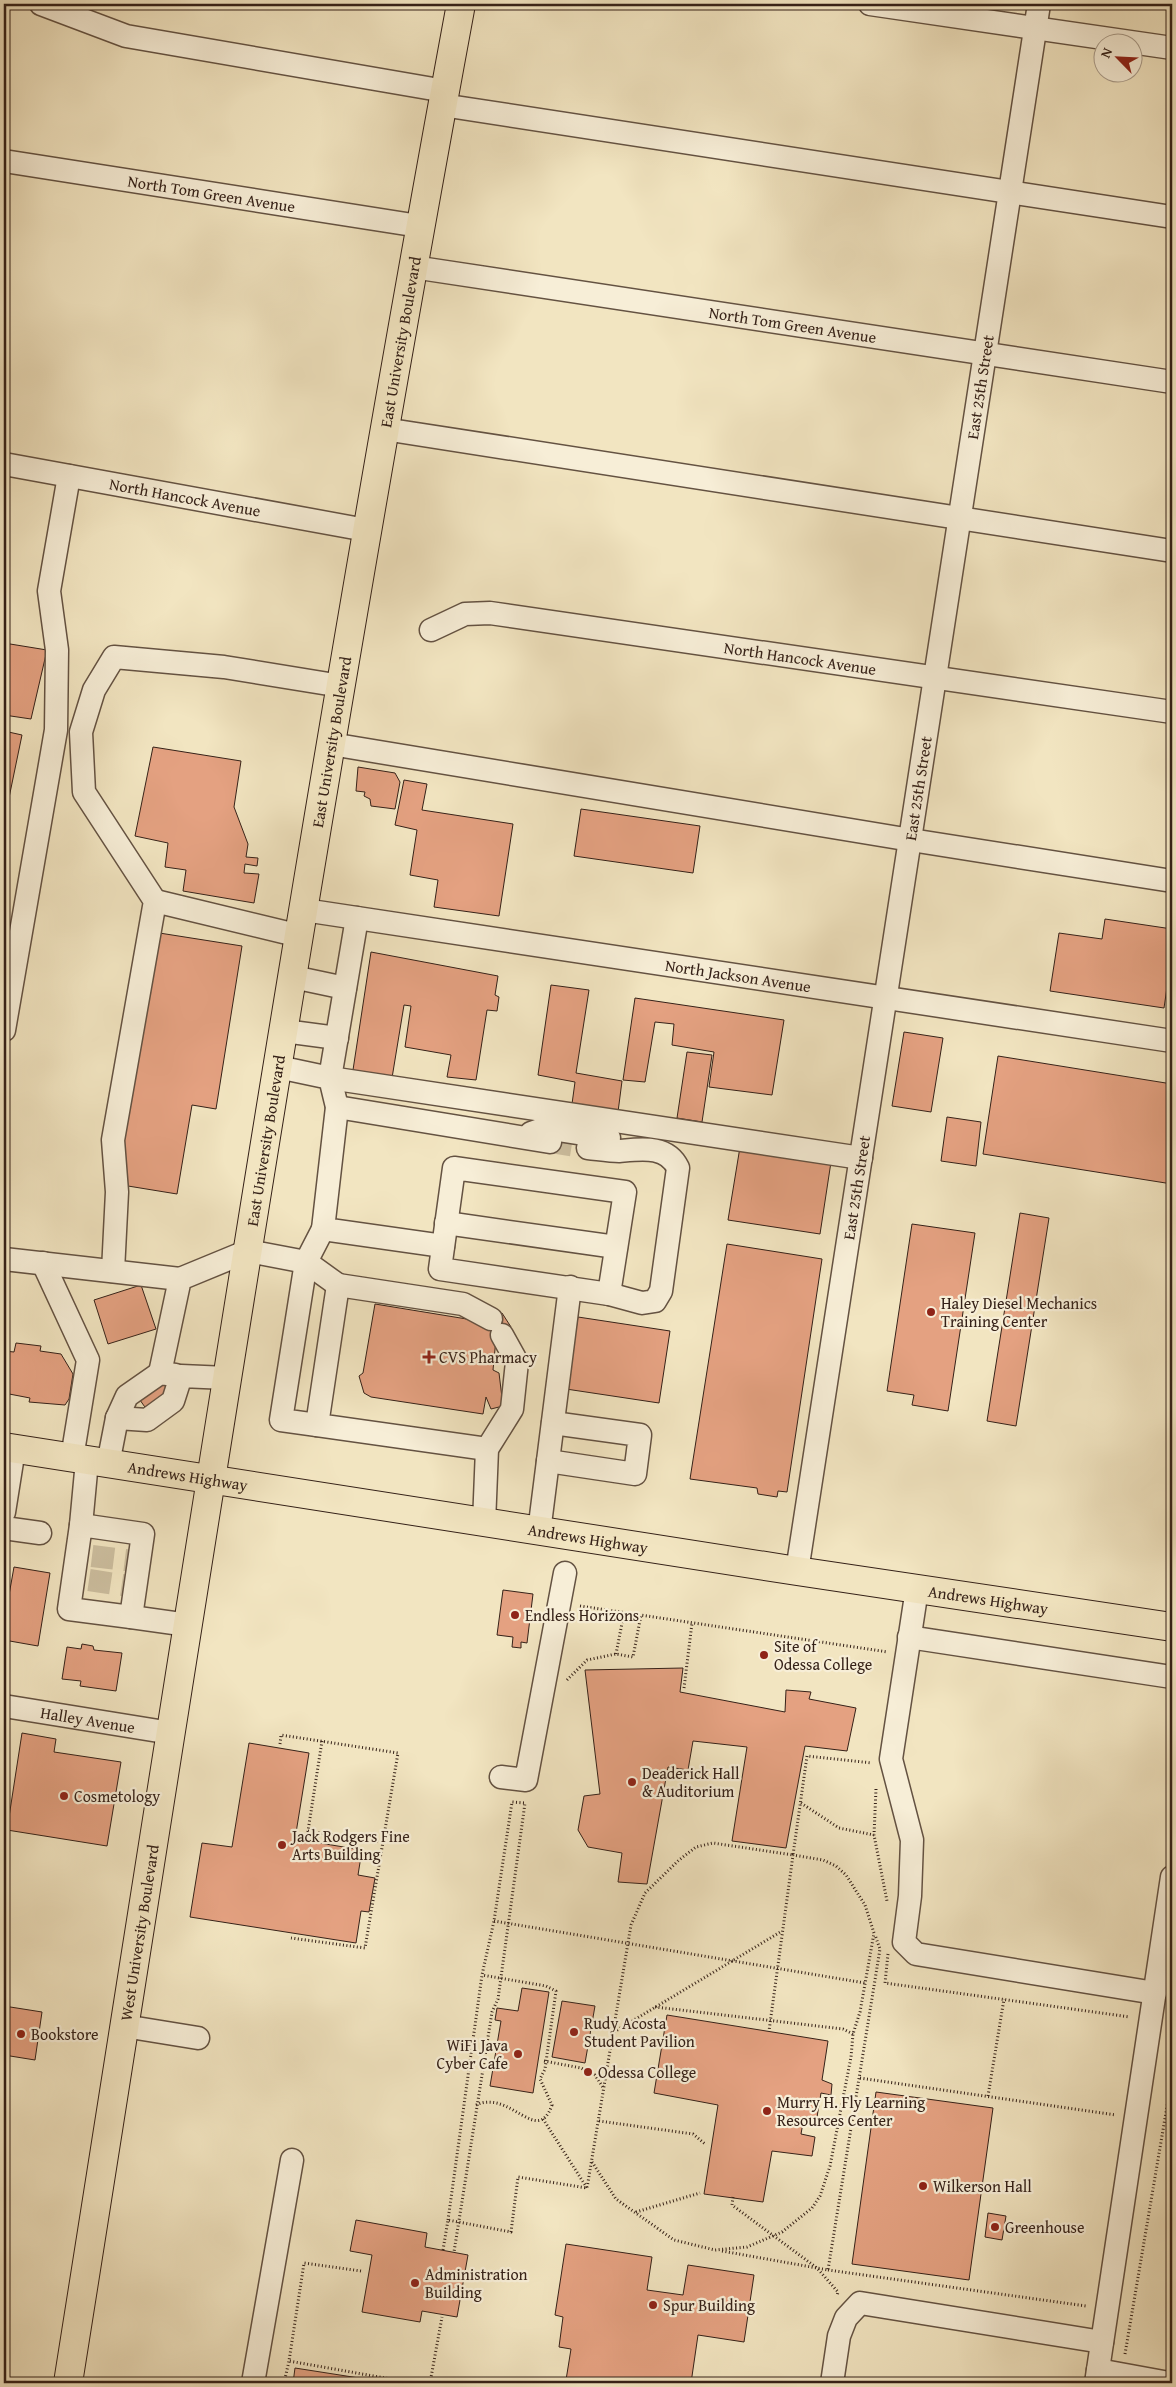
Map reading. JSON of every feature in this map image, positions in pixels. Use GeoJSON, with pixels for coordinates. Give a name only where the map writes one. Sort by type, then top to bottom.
{"type":"FeatureCollection","features":[{"type":"Feature","properties":{"kind":"main road","name":"East University Boulevard"},"geometry":{"type":"LineString","coordinates":[[210,1481],[366,530],[461,4]]}},
{"type":"Feature","properties":{"kind":"main road","name":"Andrews Highway"},"geometry":{"type":"LineString","coordinates":[[9,1448],[797,1572],[1172,1627]]}},
{"type":"Feature","properties":{"kind":"main road","name":"West University Boulevard"},"geometry":{"type":"LineString","coordinates":[[68,2383],[210,1481]]}},
{"type":"Feature","properties":{"kind":"street"},"geometry":{"type":"LineString","coordinates":[[41,4],[126,36],[443,98],[1172,217]]}},
{"type":"Feature","properties":{"kind":"street"},"geometry":{"type":"LineString","coordinates":[[870,4],[1172,48]]}},
{"type":"Feature","properties":{"kind":"street","name":"East 25th Street"},"geometry":{"type":"LineString","coordinates":[[797,1572],[1039,4]]}},
{"type":"Feature","properties":{"kind":"street","name":"North Tom Green Avenue"},"geometry":{"type":"LineString","coordinates":[[4,161],[420,226]]}},
{"type":"Feature","properties":{"kind":"street","name":"North Tom Green Avenue"},"geometry":{"type":"LineString","coordinates":[[413,267],[1172,382]]}},
{"type":"Feature","properties":{"kind":"street"},"geometry":{"type":"LineString","coordinates":[[384,429],[1172,551]]}},
{"type":"Feature","properties":{"kind":"street","name":"North Hancock Avenue"},"geometry":{"type":"LineString","coordinates":[[4,464],[366,530]]}},
{"type":"Feature","properties":{"kind":"street"},"geometry":{"type":"LineString","coordinates":[[4,1030],[56,730],[57,650],[49,591],[69,476]]}},
{"type":"Feature","properties":{"kind":"street","name":"North Hancock Avenue"},"geometry":{"type":"LineString","coordinates":[[431,630],[465,614],[490,613],[936,676],[1172,712]]}},
{"type":"Feature","properties":{"kind":"street"},"geometry":{"type":"LineString","coordinates":[[113,1271],[117,1192],[113,1140],[154,901],[84,792],[81,732],[94,690],[114,657],[224,667],[341,686]]}},
{"type":"Feature","properties":{"kind":"street"},"geometry":{"type":"LineString","coordinates":[[332,744],[911,840],[1172,881]]}},
{"type":"Feature","properties":{"kind":"street","name":"North Jackson Avenue"},"geometry":{"type":"LineString","coordinates":[[154,901],[302,923],[357,918],[1172,1041]]}},
{"type":"Feature","properties":{"kind":"street"},"geometry":{"type":"LineString","coordinates":[[357,918],[330,1078],[337,1108],[323,1229],[306,1262],[281,1420],[487,1449]]}},
{"type":"Feature","properties":{"kind":"street"},"geometry":{"type":"LineString","coordinates":[[293,977],[345,988]]}},
{"type":"Feature","properties":{"kind":"street"},"geometry":{"type":"LineString","coordinates":[[284,1031],[337,1038]]}},
{"type":"Feature","properties":{"kind":"street"},"geometry":{"type":"LineString","coordinates":[[278,1068],[330,1078],[862,1158]]}},
{"type":"Feature","properties":{"kind":"street"},"geometry":{"type":"LineString","coordinates":[[337,1108],[550,1142]]}},
{"type":"Feature","properties":{"kind":"street"},"geometry":{"type":"LineString","coordinates":[[520,1137],[545,1128],[612,1138],[636,1148],[666,1152],[674,1160],[678,1168],[661,1291],[655,1301],[642,1303],[609,1294],[570,1287],[440,1268],[454,1168],[625,1192],[609,1294]]}},
{"type":"Feature","properties":{"kind":"street"},"geometry":{"type":"LineString","coordinates":[[588,1148],[618,1151],[636,1148]]}},
{"type":"Feature","properties":{"kind":"street"},"geometry":{"type":"LineString","coordinates":[[446,1223],[616,1247]]}},
{"type":"Feature","properties":{"kind":"street"},"geometry":{"type":"LineString","coordinates":[[323,1229],[443,1246]]}},
{"type":"Feature","properties":{"kind":"street"},"geometry":{"type":"LineString","coordinates":[[4,1259],[180,1279],[248,1251],[306,1262],[338,1285],[463,1304],[496,1327],[517,1362],[512,1409],[487,1449],[484,1523]]}},
{"type":"Feature","properties":{"kind":"street"},"geometry":{"type":"LineString","coordinates":[[43,1263],[88,1360],[89,1461],[81,1525],[84,1555],[81,1579],[69,1609],[188,1625]]}},
{"type":"Feature","properties":{"kind":"street"},"geometry":{"type":"LineString","coordinates":[[117,1418],[147,1420],[173,1401],[171,1374],[180,1279]]}},
{"type":"Feature","properties":{"kind":"street"},"geometry":{"type":"LineString","coordinates":[[317,1426],[338,1285]]}},
{"type":"Feature","properties":{"kind":"street"},"geometry":{"type":"LineString","coordinates":[[539,1532],[570,1287]]}},
{"type":"Feature","properties":{"kind":"street"},"geometry":{"type":"LineString","coordinates":[[89,1461],[117,1418],[126,1396],[171,1374],[227,1378]]}},
{"type":"Feature","properties":{"kind":"street"},"geometry":{"type":"LineString","coordinates":[[548,1461],[635,1474],[640,1435],[553,1423]]}},
{"type":"Feature","properties":{"kind":"street"},"geometry":{"type":"LineString","coordinates":[[4,1512],[9,1448]]}},
{"type":"Feature","properties":{"kind":"street"},"geometry":{"type":"LineString","coordinates":[[81,1525],[143,1534],[132,1586],[132,1617]]}},
{"type":"Feature","properties":{"kind":"street"},"geometry":{"type":"LineString","coordinates":[[4,1528],[40,1533]]}},
{"type":"Feature","properties":{"kind":"street"},"geometry":{"type":"LineString","coordinates":[[500,1776],[526,1780],[565,1573]]}},
{"type":"Feature","properties":{"kind":"street"},"geometry":{"type":"LineString","coordinates":[[917,1589],[891,1759],[912,1840],[910,1896],[904,1942],[916,1954],[1155,1994]]}},
{"type":"Feature","properties":{"kind":"street"},"geometry":{"type":"LineString","coordinates":[[910,1637],[1172,1677]]}},
{"type":"Feature","properties":{"kind":"street","name":"Halley Avenue"},"geometry":{"type":"LineString","coordinates":[[5,1712],[171,1733]]}},
{"type":"Feature","properties":{"kind":"street"},"geometry":{"type":"LineString","coordinates":[[1169,2383],[1097,2377],[1172,1877]]}},
{"type":"Feature","properties":{"kind":"street"},"geometry":{"type":"LineString","coordinates":[[124,2026],[198,2038]]}},
{"type":"Feature","properties":{"kind":"street"},"geometry":{"type":"LineString","coordinates":[[253,2383],[292,2160]]}},
{"type":"Feature","properties":{"kind":"street"},"geometry":{"type":"LineString","coordinates":[[832,2383],[839,2336],[846,2318],[860,2303],[1102,2342]]}},
{"type":"Feature","properties":{"kind":"path"},"geometry":{"type":"LineString","coordinates":[[616,1654],[624,1613]]}},
{"type":"Feature","properties":{"kind":"path"},"geometry":{"type":"LineString","coordinates":[[540,1707],[587,1660],[616,1654],[633,1656],[641,1616]]}},
{"type":"Feature","properties":{"kind":"path"},"geometry":{"type":"LineString","coordinates":[[684,1688],[692,1623]]}},
{"type":"Feature","properties":{"kind":"path"},"geometry":{"type":"LineString","coordinates":[[280,1744],[281,1735],[398,1753],[365,1948],[291,1938]]}},
{"type":"Feature","properties":{"kind":"path"},"geometry":{"type":"LineString","coordinates":[[322,1741],[308,1831],[383,1842]]}},
{"type":"Feature","properties":{"kind":"path"},"geometry":{"type":"LineString","coordinates":[[768,2031],[807,1756],[877,1764]]}},
{"type":"Feature","properties":{"kind":"path"},"geometry":{"type":"LineString","coordinates":[[443,2250],[482,1975],[494,1921],[512,1802],[525,1803],[498,1999],[492,2012],[454,2252]]}},
{"type":"Feature","properties":{"kind":"path"},"geometry":{"type":"LineString","coordinates":[[800,1802],[839,1828],[874,1835]]}},
{"type":"Feature","properties":{"kind":"path"},"geometry":{"type":"LineString","coordinates":[[587,2188],[628,1943],[634,1916],[645,1893],[679,1860],[696,1847],[713,1843],[822,1860],[836,1866],[846,1875],[865,1905],[880,1949],[828,2270]]}},
{"type":"Feature","properties":{"kind":"path"},"geometry":{"type":"LineString","coordinates":[[494,1921],[865,1983]]}},
{"type":"Feature","properties":{"kind":"path"},"geometry":{"type":"LineString","coordinates":[[614,2032],[782,1931]]}},
{"type":"Feature","properties":{"kind":"path"},"geometry":{"type":"LineString","coordinates":[[716,2250],[747,2247],[782,2232],[812,2208],[827,2180],[851,2057],[853,2034],[860,2012],[874,1933]]}},
{"type":"Feature","properties":{"kind":"path"},"geometry":{"type":"LineString","coordinates":[[476,2106],[485,2101],[499,2102],[513,2108],[527,2120],[536,2121],[543,2119],[548,2114],[552,2105],[540,2079],[544,2069],[556,1991],[546,1986],[482,1975]]}},
{"type":"Feature","properties":{"kind":"path"},"geometry":{"type":"LineString","coordinates":[[988,2096],[1004,1999]]}},
{"type":"Feature","properties":{"kind":"path"},"geometry":{"type":"LineString","coordinates":[[655,2007],[770,2020],[843,2030],[853,2034]]}},
{"type":"Feature","properties":{"kind":"path"},"geometry":{"type":"LineString","coordinates":[[544,2061],[581,2068],[595,2075],[604,2090]]}},
{"type":"Feature","properties":{"kind":"path"},"geometry":{"type":"LineString","coordinates":[[1124,2357],[1172,2077]]}},
{"type":"Feature","properties":{"kind":"path"},"geometry":{"type":"LineString","coordinates":[[860,2078],[1116,2115]]}},
{"type":"Feature","properties":{"kind":"path"},"geometry":{"type":"LineString","coordinates":[[543,2119],[587,2188]]}},
{"type":"Feature","properties":{"kind":"path"},"geometry":{"type":"LineString","coordinates":[[598,2121],[693,2134],[705,2144]]}},
{"type":"Feature","properties":{"kind":"path"},"geometry":{"type":"LineString","coordinates":[[592,2162],[616,2199],[674,2240],[716,2250],[828,2270],[1086,2308]]}},
{"type":"Feature","properties":{"kind":"path"},"geometry":{"type":"LineString","coordinates":[[448,2220],[511,2232],[518,2177],[587,2188]]}},
{"type":"Feature","properties":{"kind":"path"},"geometry":{"type":"LineString","coordinates":[[636,2212],[700,2193]]}},
{"type":"Feature","properties":{"kind":"path"},"geometry":{"type":"LineString","coordinates":[[733,2198],[732,2205],[817,2268],[838,2292],[836,2301]]}},
{"type":"Feature","properties":{"kind":"path"},"geometry":{"type":"LineString","coordinates":[[284,2383],[304,2263],[361,2271]]}},
{"type":"Feature","properties":{"kind":"path"},"geometry":{"type":"LineString","coordinates":[[430,2383],[442,2317]]}},
{"type":"Feature","properties":{"kind":"path"},"geometry":{"type":"LineString","coordinates":[[289,2361],[413,2383]]}},
{"type":"Feature","properties":{"kind":"building"},"geometry":{"type":"Polygon","coordinates":[[[4,643],[47,650],[31,719],[4,715],[4,643]]]}},
{"type":"Feature","properties":{"kind":"building"},"geometry":{"type":"Polygon","coordinates":[[[4,731],[22,735],[4,822],[4,731]]]}},
{"type":"Feature","properties":{"kind":"building"},"geometry":{"type":"Polygon","coordinates":[[[153,747],[241,761],[234,807],[248,844],[246,857],[258,858],[257,866],[245,864],[244,873],[259,874],[254,903],[183,891],[186,870],[165,867],[168,843],[135,836],[153,747]]]}},
{"type":"Feature","properties":{"kind":"building"},"geometry":{"type":"Polygon","coordinates":[[[358,767],[395,773],[400,782],[395,809],[371,806],[370,799],[364,796],[365,792],[356,791],[358,767]]]}},
{"type":"Feature","properties":{"kind":"building"},"geometry":{"type":"Polygon","coordinates":[[[404,780],[427,784],[422,810],[513,824],[499,916],[434,907],[438,880],[410,875],[417,830],[395,825],[404,780]]]}},
{"type":"Feature","properties":{"kind":"building"},"geometry":{"type":"Polygon","coordinates":[[[581,809],[700,826],[693,873],[574,856],[581,809]]]}},
{"type":"Feature","properties":{"kind":"building"},"geometry":{"type":"Polygon","coordinates":[[[1105,919],[1172,929],[1172,953],[1164,1008],[1050,991],[1059,933],[1102,939],[1105,919]]]}},
{"type":"Feature","properties":{"kind":"building"},"geometry":{"type":"Polygon","coordinates":[[[153,932],[242,946],[216,1109],[192,1105],[177,1194],[128,1186],[120,1136],[153,932]]]}},
{"type":"Feature","properties":{"kind":"building"},"geometry":{"type":"Polygon","coordinates":[[[371,952],[498,976],[495,995],[499,997],[497,1011],[487,1010],[476,1080],[447,1077],[451,1055],[405,1047],[411,1006],[404,1005],[392,1078],[353,1070],[371,952]]]}},
{"type":"Feature","properties":{"kind":"building"},"geometry":{"type":"Polygon","coordinates":[[[551,985],[589,990],[576,1073],[622,1081],[618,1112],[572,1104],[575,1082],[538,1075],[551,985]]]}},
{"type":"Feature","properties":{"kind":"building"},"geometry":{"type":"Polygon","coordinates":[[[635,998],[784,1020],[772,1095],[709,1087],[714,1052],[672,1045],[674,1024],[655,1022],[645,1082],[623,1080],[635,998]]]}},
{"type":"Feature","properties":{"kind":"building"},"geometry":{"type":"Polygon","coordinates":[[[904,1032],[943,1038],[931,1112],[892,1106],[904,1032]]]}},
{"type":"Feature","properties":{"kind":"building"},"geometry":{"type":"Polygon","coordinates":[[[687,1052],[712,1055],[702,1122],[677,1118],[687,1052]]]}},
{"type":"Feature","properties":{"kind":"building"},"geometry":{"type":"Polygon","coordinates":[[[998,1056],[1172,1084],[1172,1184],[983,1154],[998,1056]]]}},
{"type":"Feature","properties":{"kind":"building"},"geometry":{"type":"Polygon","coordinates":[[[947,1117],[981,1122],[976,1166],[941,1161],[947,1117]]]}},
{"type":"Feature","properties":{"kind":"building"},"geometry":{"type":"Polygon","coordinates":[[[740,1147],[831,1162],[820,1234],[728,1220],[740,1147]]]}},
{"type":"Feature","properties":{"kind":"building"},"geometry":{"type":"Polygon","coordinates":[[[1020,1213],[1049,1218],[1016,1426],[987,1421],[1020,1213]]]}},
{"type":"Feature","properties":{"kind":"building","name":"Haley Diesel Mechanics Training Center"},"geometry":{"type":"Polygon","coordinates":[[[912,1224],[975,1233],[948,1411],[912,1405],[914,1395],[887,1391],[912,1224]]]}},
{"type":"Feature","properties":{"kind":"building"},"geometry":{"type":"Polygon","coordinates":[[[727,1244],[822,1259],[787,1492],[778,1491],[777,1497],[758,1494],[757,1488],[690,1479],[727,1244]]]}},
{"type":"Feature","properties":{"kind":"building"},"geometry":{"type":"Polygon","coordinates":[[[141,1285],[156,1329],[108,1344],[94,1300],[141,1285]]]}},
{"type":"Feature","properties":{"kind":"building","name":"CVS Pharmacy"},"geometry":{"type":"Polygon","coordinates":[[[375,1304],[485,1322],[502,1313],[511,1327],[496,1339],[493,1370],[499,1373],[503,1406],[491,1409],[486,1397],[483,1414],[371,1397],[364,1393],[359,1376],[363,1373],[375,1304]]]}},
{"type":"Feature","properties":{"kind":"building"},"geometry":{"type":"Polygon","coordinates":[[[578,1317],[670,1331],[659,1403],[566,1389],[578,1317]]]}},
{"type":"Feature","properties":{"kind":"building"},"geometry":{"type":"Polygon","coordinates":[[[16,1343],[41,1346],[40,1351],[61,1354],[73,1374],[69,1399],[65,1405],[29,1402],[30,1398],[4,1393],[4,1351],[14,1352],[16,1343]]]}},
{"type":"Feature","properties":{"kind":"building"},"geometry":{"type":"Polygon","coordinates":[[[158,1376],[171,1393],[147,1410],[135,1393],[158,1376]]]}},
{"type":"Feature","properties":{"kind":"building"},"geometry":{"type":"Polygon","coordinates":[[[14,1567],[50,1573],[38,1646],[4,1640],[4,1623],[14,1567]]]}},
{"type":"Feature","properties":{"kind":"building","name":"Endless Horizons"},"geometry":{"type":"Polygon","coordinates":[[[503,1590],[533,1594],[527,1643],[521,1642],[521,1648],[512,1647],[513,1637],[497,1635],[503,1590]]]}},
{"type":"Feature","properties":{"kind":"building"},"geometry":{"type":"Polygon","coordinates":[[[82,1644],[93,1646],[94,1650],[122,1653],[116,1691],[80,1686],[81,1681],[62,1679],[67,1647],[81,1649],[82,1644]]]}},
{"type":"Feature","properties":{"kind":"building","name":"Deaderick Hall & Auditorium"},"geometry":{"type":"Polygon","coordinates":[[[683,1668],[680,1692],[785,1712],[786,1690],[811,1692],[809,1699],[856,1708],[847,1751],[805,1746],[786,1848],[732,1841],[747,1747],[693,1741],[688,1770],[668,1767],[647,1884],[618,1882],[622,1853],[588,1847],[578,1830],[584,1796],[600,1794],[585,1670],[683,1668]]]}},
{"type":"Feature","properties":{"kind":"building","name":"Cosmetology"},"geometry":{"type":"Polygon","coordinates":[[[22,1733],[56,1739],[54,1752],[121,1762],[107,1846],[7,1830],[22,1733]]]}},
{"type":"Feature","properties":{"kind":"building","name":"Jack Rodgers Fine Arts Building"},"geometry":{"type":"Polygon","coordinates":[[[249,1743],[309,1753],[295,1839],[362,1850],[358,1875],[375,1878],[369,1912],[361,1911],[356,1943],[190,1917],[202,1843],[232,1847],[249,1743]]]}},
{"type":"Feature","properties":{"kind":"building","name":"WiFi Java Cyber Cafe"},"geometry":{"type":"Polygon","coordinates":[[[522,1988],[549,1992],[533,2093],[490,2086],[501,2021],[495,2020],[497,2008],[518,2011],[522,1988]]]}},
{"type":"Feature","properties":{"kind":"building","name":"Rudy Acosta Student Pavilion"},"geometry":{"type":"Polygon","coordinates":[[[562,2001],[595,2006],[585,2063],[552,2057],[562,2001]]]}},
{"type":"Feature","properties":{"kind":"building","name":"Bookstore"},"geometry":{"type":"Polygon","coordinates":[[[4,2006],[42,2012],[35,2060],[4,2055],[4,2006]]]}},
{"type":"Feature","properties":{"kind":"building","name":"Murry H. Fly Learning Resources Center"},"geometry":{"type":"Polygon","coordinates":[[[667,2015],[828,2041],[822,2080],[832,2084],[831,2095],[821,2093],[817,2117],[804,2117],[801,2134],[815,2137],[812,2156],[772,2151],[763,2202],[704,2194],[718,2105],[654,2093],[667,2015]]]}},
{"type":"Feature","properties":{"kind":"building","name":"Wilkerson Hall"},"geometry":{"type":"Polygon","coordinates":[[[876,2092],[993,2108],[969,2280],[852,2264],[876,2092]]]}},
{"type":"Feature","properties":{"kind":"building","name":"Greenhouse"},"geometry":{"type":"Polygon","coordinates":[[[988,2213],[1006,2216],[1002,2240],[985,2237],[988,2213]]]}},
{"type":"Feature","properties":{"kind":"building","name":"Administration Building"},"geometry":{"type":"Polygon","coordinates":[[[356,2220],[427,2233],[425,2247],[468,2255],[457,2317],[422,2311],[420,2322],[362,2312],[372,2255],[350,2251],[356,2220]]]}},
{"type":"Feature","properties":{"kind":"building","name":"Spur Building"},"geometry":{"type":"Polygon","coordinates":[[[566,2244],[652,2257],[647,2290],[683,2295],[688,2265],[754,2275],[744,2342],[698,2335],[691,2383],[649,2379],[648,2383],[589,2383],[566,2380],[571,2349],[559,2347],[563,2317],[555,2315],[566,2244]]]}},
{"type":"Feature","properties":{"kind":"building"},"geometry":{"type":"Polygon","coordinates":[[[295,2368],[391,2383],[293,2383],[295,2368]]]}},
{"type":"Feature","properties":{"kind":"tunnel"},"geometry":{"type":"LineString","coordinates":[[550,1142],[588,1148]]}},
{"type":"Feature","properties":{"kind":"tunnel"},"geometry":{"type":"LineString","coordinates":[[92,1556],[133,1561]]}},
{"type":"Feature","properties":{"kind":"tunnel"},"geometry":{"type":"LineString","coordinates":[[89,1580],[129,1586]]}},
{"type":"Feature","properties":{"kind":"place","name":"Haley Diesel Mechanics Training Center"},"geometry":{"type":"Point","coordinates":[931,1312]}},
{"type":"Feature","properties":{"kind":"place","name":"CVS Pharmacy"},"geometry":{"type":"Point","coordinates":[429,1357]}},
{"type":"Feature","properties":{"kind":"place","name":"Endless Horizons"},"geometry":{"type":"Point","coordinates":[515,1615]}},
{"type":"Feature","properties":{"kind":"place","name":"Site of Odessa College"},"geometry":{"type":"Point","coordinates":[764,1655]}},
{"type":"Feature","properties":{"kind":"place","name":"Deaderick Hall & Auditorium"},"geometry":{"type":"Point","coordinates":[632,1782]}},
{"type":"Feature","properties":{"kind":"place","name":"Cosmetology"},"geometry":{"type":"Point","coordinates":[64,1796]}},
{"type":"Feature","properties":{"kind":"place","name":"Jack Rodgers Fine Arts Building"},"geometry":{"type":"Point","coordinates":[282,1845]}},
{"type":"Feature","properties":{"kind":"place","name":"Rudy Acosta Student Pavilion"},"geometry":{"type":"Point","coordinates":[574,2032]}},
{"type":"Feature","properties":{"kind":"place","name":"Bookstore"},"geometry":{"type":"Point","coordinates":[21,2034]}},
{"type":"Feature","properties":{"kind":"place","name":"WiFi Java Cyber Cafe"},"geometry":{"type":"Point","coordinates":[518,2054]}},
{"type":"Feature","properties":{"kind":"place","name":"Odessa College"},"geometry":{"type":"Point","coordinates":[588,2072]}},
{"type":"Feature","properties":{"kind":"place","name":"Murry H. Fly Learning Resources Center"},"geometry":{"type":"Point","coordinates":[767,2111]}},
{"type":"Feature","properties":{"kind":"place","name":"Wilkerson Hall"},"geometry":{"type":"Point","coordinates":[923,2186]}},
{"type":"Feature","properties":{"kind":"place","name":"Greenhouse"},"geometry":{"type":"Point","coordinates":[995,2227]}},
{"type":"Feature","properties":{"kind":"place","name":"Administration Building"},"geometry":{"type":"Point","coordinates":[415,2283]}},
{"type":"Feature","properties":{"kind":"place","name":"Spur Building"},"geometry":{"type":"Point","coordinates":[653,2305]}}]}
